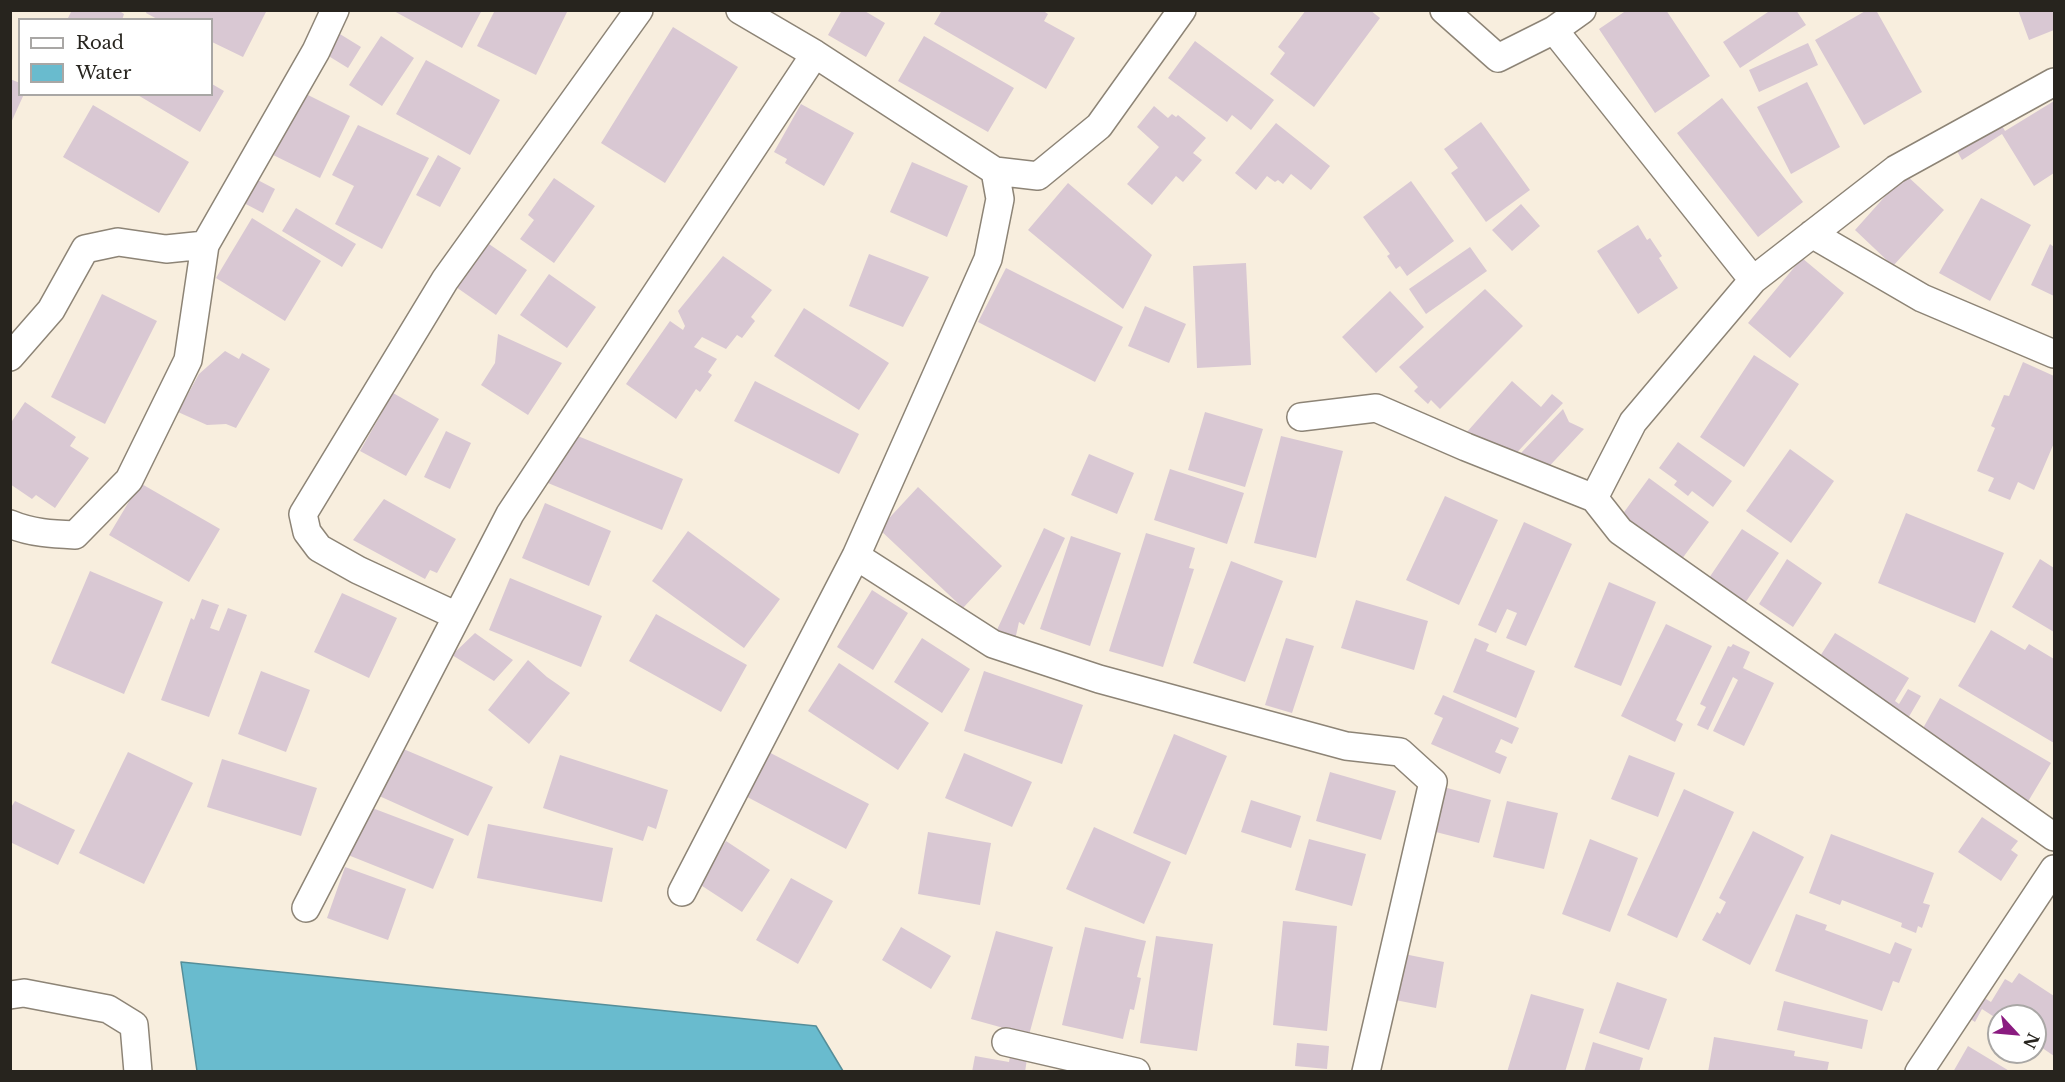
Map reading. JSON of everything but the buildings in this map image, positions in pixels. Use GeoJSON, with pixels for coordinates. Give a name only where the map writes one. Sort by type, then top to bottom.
{"type":"FeatureCollection","features":[{"type":"Feature","properties":{"kind":"street"},"geometry":{"type":"LineString","coordinates":[[10,524],[22,529],[75,535],[129,480],[188,360],[205,245],[316,51],[335,10]]}},
{"type":"Feature","properties":{"kind":"street"},"geometry":{"type":"LineString","coordinates":[[457,616],[358,570],[319,548],[307,532],[303,514],[445,280],[639,10]]}},
{"type":"Feature","properties":{"kind":"street"},"geometry":{"type":"LineString","coordinates":[[740,10],[815,54],[995,171],[1038,176],[1099,126],[1182,10]]}},
{"type":"Feature","properties":{"kind":"street"},"geometry":{"type":"LineString","coordinates":[[1444,10],[1498,58],[1554,30],[1582,10]]}},
{"type":"Feature","properties":{"kind":"street"},"geometry":{"type":"LineString","coordinates":[[1554,30],[1753,280]]}},
{"type":"Feature","properties":{"kind":"street"},"geometry":{"type":"LineString","coordinates":[[306,908],[510,514],[815,54]]}},
{"type":"Feature","properties":{"kind":"street"},"geometry":{"type":"LineString","coordinates":[[1594,498],[1633,422],[1753,280],[1896,169],[2055,82]]}},
{"type":"Feature","properties":{"kind":"street"},"geometry":{"type":"LineString","coordinates":[[682,892],[856,556],[988,259],[1000,199],[995,171]]}},
{"type":"Feature","properties":{"kind":"street"},"geometry":{"type":"LineString","coordinates":[[1812,234],[1922,298],[2055,354]]}},
{"type":"Feature","properties":{"kind":"street"},"geometry":{"type":"LineString","coordinates":[[10,357],[51,310],[86,249],[118,242],[166,249],[205,245]]}},
{"type":"Feature","properties":{"kind":"street"},"geometry":{"type":"LineString","coordinates":[[1301,417],[1376,408],[1594,498],[1620,531],[2055,837]]}},
{"type":"Feature","properties":{"kind":"street"},"geometry":{"type":"LineString","coordinates":[[856,556],[993,644],[1099,679],[1346,746],[1400,752],[1433,782],[1366,1071]]}},
{"type":"Feature","properties":{"kind":"street"},"geometry":{"type":"LineString","coordinates":[[1919,1071],[2055,868]]}},
{"type":"Feature","properties":{"kind":"street"},"geometry":{"type":"LineString","coordinates":[[10,995],[24,993],[108,1009],[134,1025],[138,1071]]}},
{"type":"Feature","properties":{"kind":"street"},"geometry":{"type":"LineString","coordinates":[[1006,1042],[1136,1071]]}},
{"type":"Feature","properties":{"kind":"water"},"geometry":{"type":"Polygon","coordinates":[[[181,962],[816,1026],[843,1071],[197,1071],[181,962]]]}}]}
